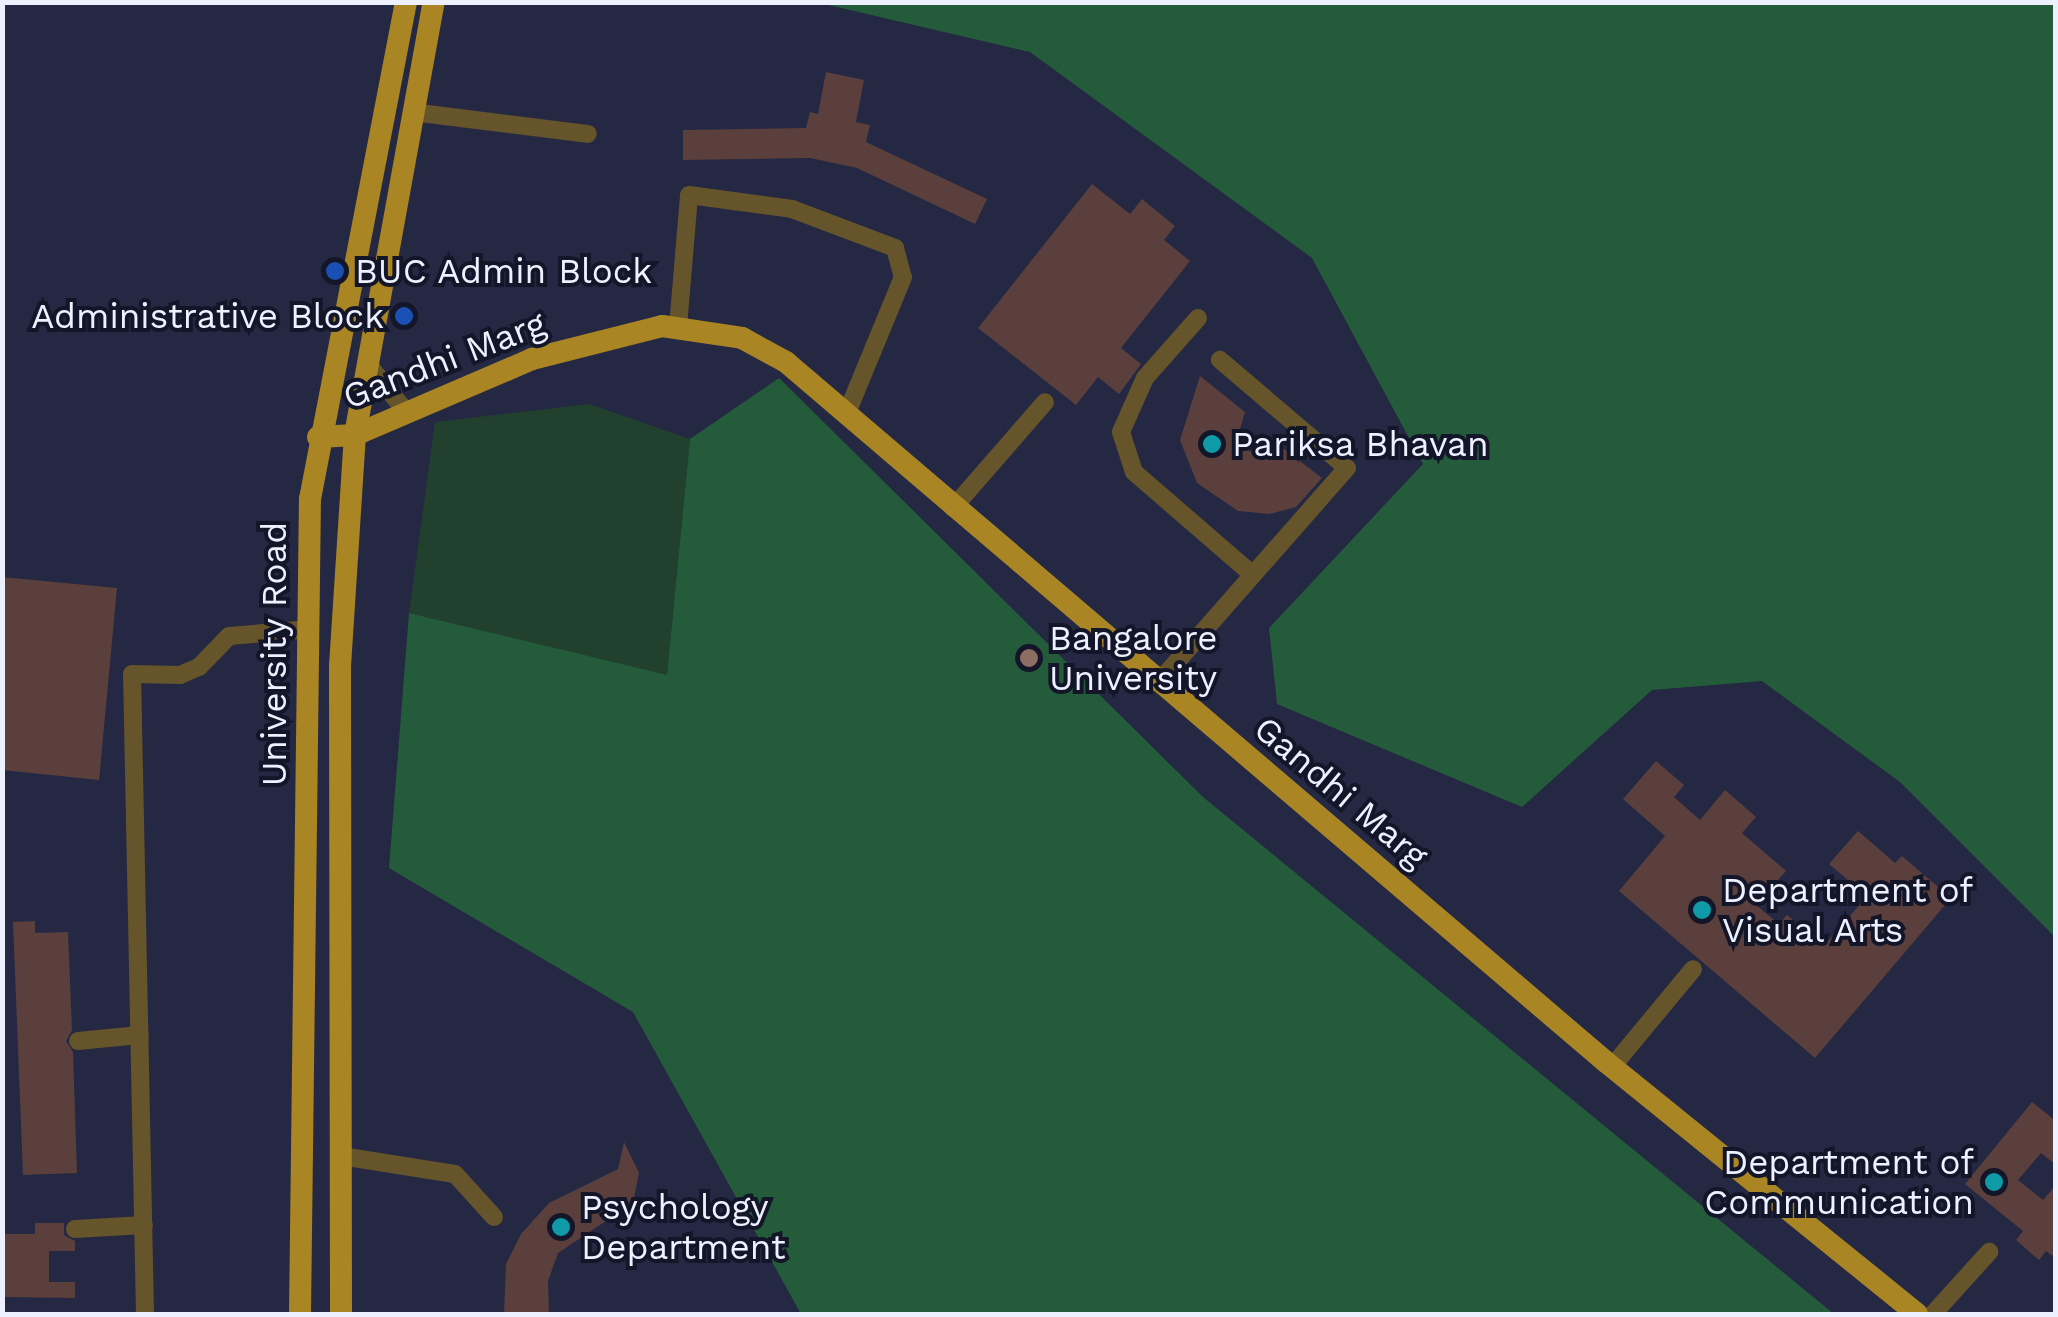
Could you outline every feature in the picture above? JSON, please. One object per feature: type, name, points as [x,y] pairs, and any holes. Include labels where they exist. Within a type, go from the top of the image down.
[{"type":"main road","name":"University Road","points":[[300,1314],[310,499],[318,437],[406,2]]},
{"type":"main road","name":"University Road","points":[[342,1314],[340,666],[355,435],[434,2]]},
{"type":"main road","name":"Gandhi Marg","points":[[318,437],[355,435],[532,359],[678,327],[742,338],[786,362],[1158,683],[1612,1066],[1916,1314]]},
{"type":"street","points":[[412,112],[588,134]]},
{"type":"street","points":[[678,327],[689,195],[792,209],[894,248],[903,277],[846,415]]},
{"type":"street","points":[[1198,318],[1145,378],[1121,432],[1134,472],[1253,575]]},
{"type":"street","points":[[1158,683],[1347,468],[1220,360]]},
{"type":"street","points":[[368,364],[407,413]]},
{"type":"street","points":[[953,508],[1045,402]]},
{"type":"street","points":[[145,1314],[132,674],[180,675],[199,667],[229,636],[310,630]]},
{"type":"street","points":[[1612,1066],[1693,969]]},
{"type":"street","points":[[78,1041],[140,1034]]},
{"type":"street","points":[[341,1156],[455,1174],[494,1217]]},
{"type":"street","points":[[75,1228],[144,1225]]},
{"type":"street","points":[[1933,1314],[1989,1252]]},
{"type":"shaded area","name":"Bangalore University","points":[[3,3],[2055,3],[2055,1314],[3,1314]]},
{"type":"green space","points":[[820,3],[2055,3],[2055,937],[1900,782],[1762,681],[1652,690],[1522,807],[1277,704],[1269,628],[1423,464],[1312,258],[1030,52]]},
{"type":"green space","points":[[779,378],[1203,797],[1834,1314],[801,1314],[633,1012],[389,868],[409,613],[667,675],[690,439]]},
{"type":"green space","points":[[589,404],[690,439],[667,676],[409,613],[435,422]]},
{"type":"building","points":[[826,72],[864,80],[856,122],[870,125],[866,142],[987,199],[975,224],[857,168],[810,158],[683,160],[683,130],[806,128],[810,112],[818,114]]},
{"type":"building","points":[[1092,184],[1130,214],[1142,199],[1175,226],[1164,240],[1190,261],[1121,348],[1141,364],[1119,394],[1098,377],[1076,405],[978,328]]},
{"type":"building","name":"Pariksa Bhavan","points":[[1200,376],[1245,412],[1240,429],[1245,448],[1260,457],[1284,449],[1322,478],[1296,507],[1270,514],[1238,511],[1197,483],[1180,440]]},
{"type":"building","points":[[2,577],[117,588],[99,780],[2,770]]},
{"type":"building","name":"Department of Visual Arts","points":[[1656,761],[1684,785],[1674,797],[1700,820],[1725,790],[1756,817],[1742,833],[1786,871],[1756,905],[1779,924],[1787,915],[1824,946],[1867,896],[1829,864],[1858,831],[1895,863],[1902,856],[1951,898],[1815,1058],[1619,891],[1665,836],[1623,799]]},
{"type":"building","points":[[35,921],[35,933],[68,932],[72,1030],[66,1041],[73,1052],[77,1173],[23,1175],[13,922]]},
{"type":"building","name":"Department of Communication","points":[[2032,1102],[2056,1121],[2056,1165],[2041,1153],[2018,1180],[2043,1200],[2056,1185],[2056,1258],[2046,1251],[2039,1260],[2016,1240],[2023,1231],[1965,1184]]},
{"type":"building","name":"Psychology Department","points":[[624,1142],[639,1173],[633,1203],[558,1253],[548,1281],[549,1314],[504,1314],[506,1264],[521,1234],[549,1203],[618,1169]]},
{"type":"building","points":[[35,1223],[64,1223],[64,1235],[75,1241],[75,1251],[49,1251],[49,1282],[75,1282],[75,1298],[2,1297],[2,1234],[35,1234]]},
{"type":"place","name":"BUC Admin Block","points":[[335,271]]},
{"type":"place","name":"Administrative Block","points":[[404,316]]},
{"type":"place","name":"Pariksa Bhavan","points":[[1212,444]]},
{"type":"place","name":"Bangalore University","points":[[1029,658]]},
{"type":"place","name":"Department of Visual Arts","points":[[1702,910]]},
{"type":"place","name":"Department of Communication","points":[[1994,1182]]},
{"type":"place","name":"Psychology Department","points":[[561,1227]]}]
